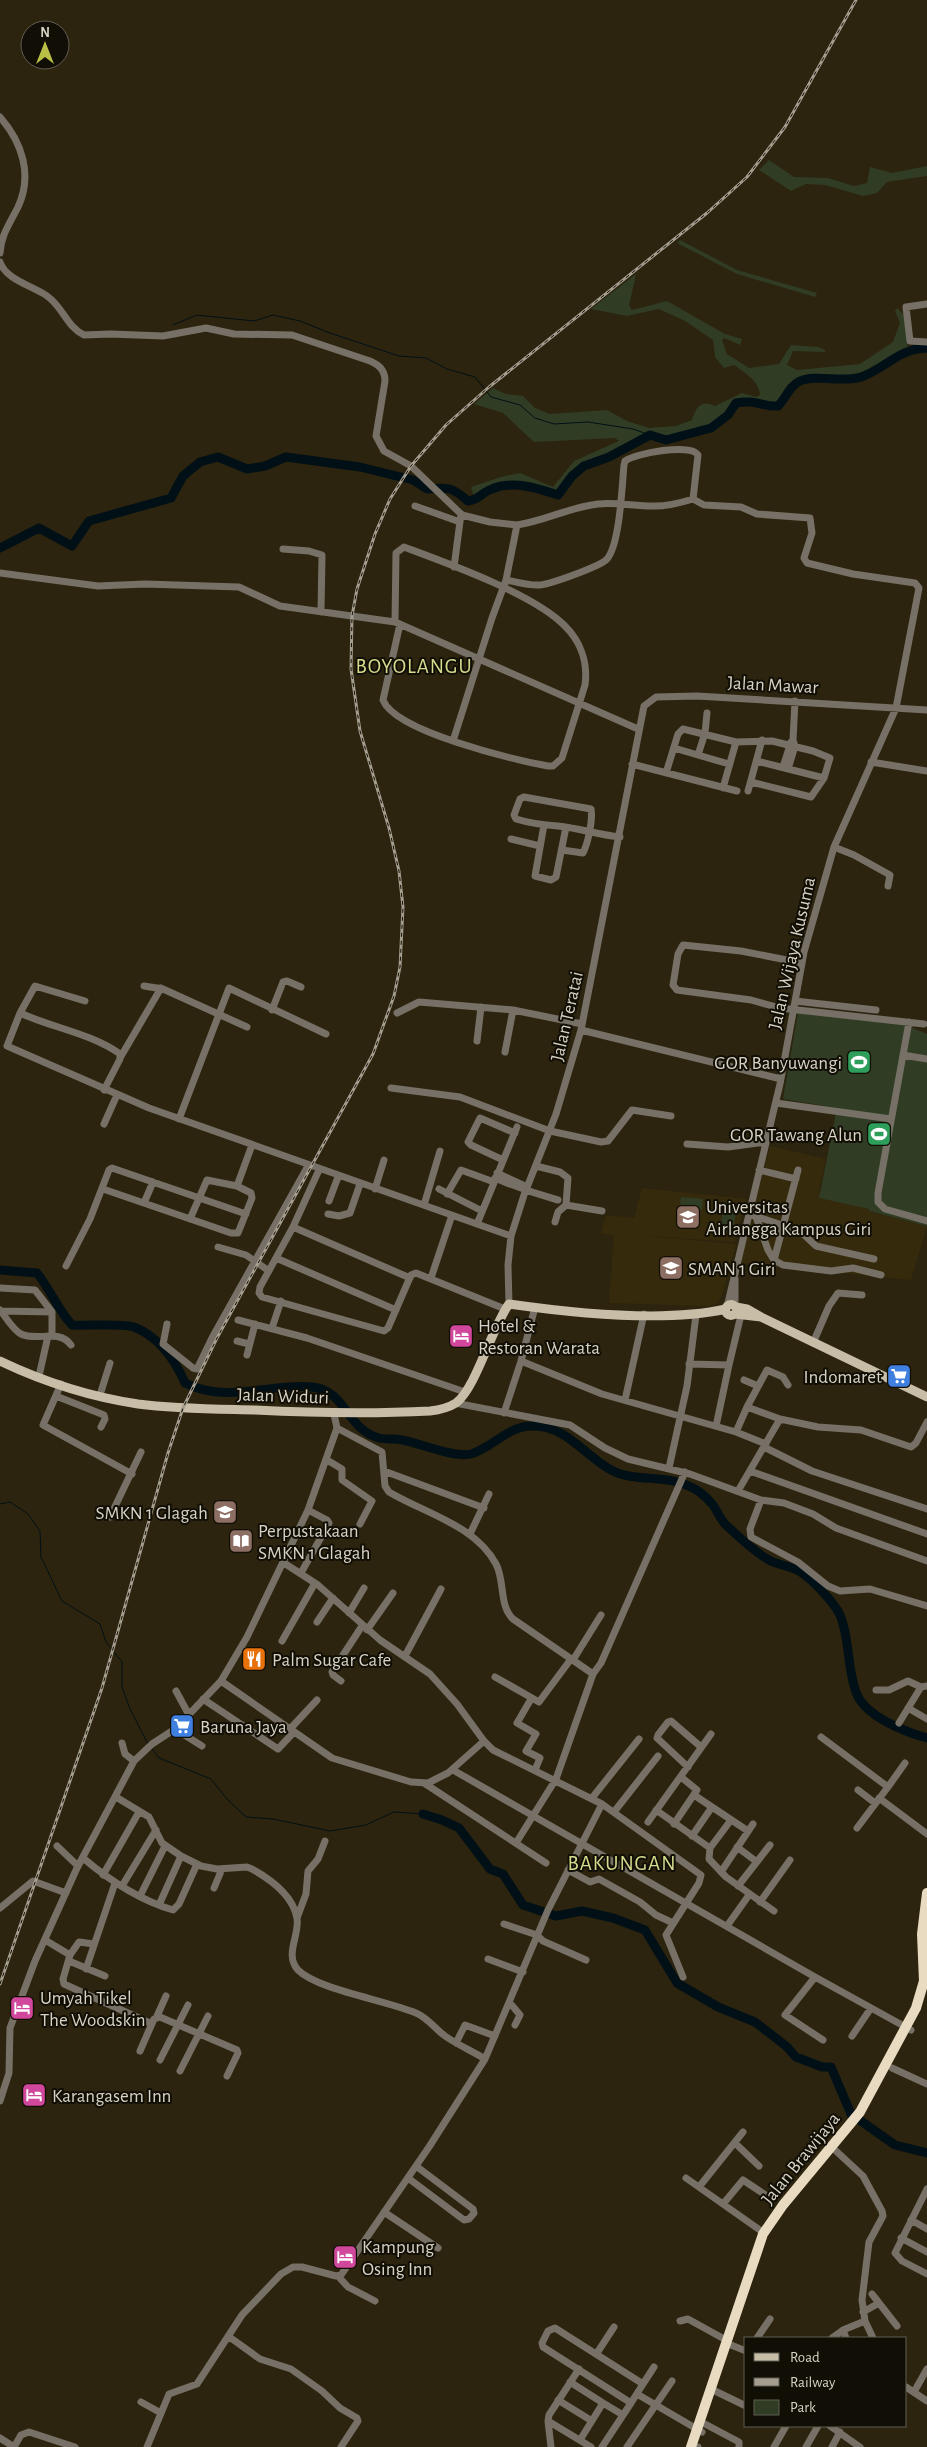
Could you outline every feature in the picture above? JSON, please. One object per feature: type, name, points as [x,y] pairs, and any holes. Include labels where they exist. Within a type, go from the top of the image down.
[{"type":"highway","name":"Jalan Brawijaya","points":[[697,2447],[702,2425],[764,2233],[783,2205],[862,2113],[892,2068],[923,1988],[925,1953],[923,1911],[927,1893]]},
{"type":"highway","name":"Jalan Brawijaya","points":[[862,2113],[927,1993]]},
{"type":"highway","name":"Jalan Brawijaya","points":[[691,2447],[715,2391],[730,2338],[773,2230],[835,2150],[851,2126]]},
{"type":"main road","points":[[455,1404],[465,1392],[507,1306],[644,1314],[699,1315],[733,1310],[761,1317],[927,1397]]},
{"type":"main road","name":"Jalan Widuri","points":[[0,1361],[39,1376],[58,1390],[100,1395],[163,1407],[335,1414],[430,1411],[455,1404]]},
{"type":"street","points":[[0,117],[15,137],[25,162],[22,196],[6,225],[0,253]]},
{"type":"street","points":[[0,263],[10,274],[48,296],[70,324],[84,335],[163,336],[206,328],[234,334],[292,335],[376,364],[383,370],[385,381],[376,424],[376,436],[379,444],[384,451],[411,466],[461,514],[477,520],[517,525],[555,516],[580,506],[621,504],[662,506],[693,499],[698,464],[696,452],[651,451],[628,459],[624,463],[621,504],[617,529],[607,560],[544,585],[506,580]]},
{"type":"street","points":[[927,304],[906,307],[910,341],[927,342]]},
{"type":"street","name":"Jalan Wijaya Kusuma","points":[[693,499],[704,505],[741,507],[757,514],[810,518],[812,533],[804,558],[807,563],[853,574],[918,585],[896,708],[834,847],[802,963],[781,1079],[759,1170],[752,1216],[734,1274],[729,1365],[716,1426]]},
{"type":"street","points":[[415,506],[460,522]]},
{"type":"street","points":[[454,567],[461,514]]},
{"type":"street","points":[[453,741],[506,580],[517,525]]},
{"type":"street","points":[[404,547],[454,567],[503,588],[552,614],[577,641],[585,661],[587,672],[585,685],[565,752],[553,766],[453,741],[405,720],[384,702],[397,623],[395,567],[398,550],[404,547]]},
{"type":"street","points":[[283,549],[309,550],[322,556],[321,612]]},
{"type":"street","points":[[0,573],[12,573],[98,586],[145,584],[239,587],[280,606],[397,623],[638,729]]},
{"type":"street","name":"Jalan Mawar","points":[[638,729],[644,706],[656,697],[696,696],[927,710]]},
{"type":"street","points":[[786,768],[792,744],[795,701]]},
{"type":"street","points":[[698,755],[705,733],[707,713]]},
{"type":"street","name":"Jalan Teratai","points":[[507,1306],[511,1236],[550,1130],[581,1027],[619,839],[638,729]]},
{"type":"street","points":[[666,773],[681,729],[747,744],[762,740],[792,744],[830,758],[830,765],[813,796],[809,797],[751,782]]},
{"type":"street","points":[[748,792],[762,740]]},
{"type":"street","points":[[722,788],[736,742]]},
{"type":"street","points":[[674,748],[729,764]]},
{"type":"street","points":[[757,760],[824,778]]},
{"type":"street","points":[[871,762],[927,772]]},
{"type":"street","points":[[632,764],[737,791]]},
{"type":"street","points":[[562,850],[583,854],[588,833],[592,809],[524,797],[520,798],[514,815],[516,819],[544,824],[566,829],[588,833],[619,839]]},
{"type":"street","points":[[544,824],[535,873],[539,878],[554,879],[566,829]]},
{"type":"street","points":[[511,839],[540,846]]},
{"type":"street","points":[[834,847],[854,855],[890,875],[888,886]]},
{"type":"street","points":[[802,963],[741,951],[683,945],[678,954],[672,982],[677,990],[757,1001],[780,1008],[924,1024]]},
{"type":"street","points":[[272,1010],[283,982],[287,981],[301,987]]},
{"type":"street","points":[[85,1002],[37,985],[33,988],[20,1014],[8,1047],[104,1090],[179,1119],[319,1170],[511,1236]]},
{"type":"street","points":[[144,986],[161,988],[247,1027]]},
{"type":"street","points":[[104,1090],[161,988]]},
{"type":"street","points":[[179,1119],[229,988],[235,989],[272,1010],[326,1034]]},
{"type":"street","points":[[795,1000],[876,1010]]},
{"type":"street","points":[[397,1013],[419,1002],[514,1010],[781,1079]]},
{"type":"street","points":[[477,1041],[481,1008]]},
{"type":"street","points":[[505,1052],[514,1010]]},
{"type":"street","points":[[20,1014],[51,1026],[68,1028],[118,1052],[120,1059]]},
{"type":"street","points":[[909,1022],[878,1193],[878,1202],[885,1209],[927,1221]]},
{"type":"street","points":[[903,1055],[927,1059]]},
{"type":"street","points":[[391,1088],[460,1097],[550,1130],[605,1142],[618,1131],[632,1110],[671,1116]]},
{"type":"street","points":[[104,1124],[117,1095]]},
{"type":"street","points":[[776,1102],[891,1119]]},
{"type":"street","points":[[477,1224],[516,1130],[481,1118],[468,1142],[503,1160]]},
{"type":"street","points":[[687,1144],[728,1147],[766,1142]]},
{"type":"street","points":[[237,1186],[252,1145]]},
{"type":"street","points":[[424,1205],[440,1152]]},
{"type":"street","points":[[375,1189],[384,1160]]},
{"type":"street","points":[[167,1324],[162,1339],[163,1344],[193,1368],[197,1369],[308,1166]]},
{"type":"street","points":[[536,1166],[560,1172],[569,1181],[566,1205],[558,1212],[555,1222]]},
{"type":"street","points":[[66,1266],[103,1189],[109,1170],[112,1168],[246,1214]]},
{"type":"street","points":[[319,1170],[293,1227],[259,1292],[262,1296],[384,1331],[388,1328],[410,1278],[416,1273],[507,1306]]},
{"type":"street","points":[[447,1194],[460,1170],[496,1178],[558,1200]]},
{"type":"street","points":[[759,1170],[796,1179]]},
{"type":"street","points":[[774,1260],[798,1170]]},
{"type":"street","points":[[329,1200],[338,1176]]},
{"type":"street","points":[[103,1189],[190,1219],[236,1234],[239,1232],[253,1196],[237,1186],[207,1180],[190,1219]]},
{"type":"street","points":[[144,1203],[153,1182]]},
{"type":"street","points":[[328,1214],[338,1216],[350,1213],[360,1184]]},
{"type":"street","points":[[439,1189],[482,1210]]},
{"type":"street","points":[[566,1205],[602,1211]]},
{"type":"street","points":[[431,1278],[452,1215]]},
{"type":"street","points":[[752,1216],[800,1232],[816,1246],[874,1259]]},
{"type":"street","points":[[752,1216],[774,1260],[782,1266],[831,1272],[852,1268],[881,1275]]},
{"type":"street","points":[[293,1227],[410,1278]]},
{"type":"street","points":[[218,1247],[236,1251],[269,1271]]},
{"type":"street","points":[[276,1258],[396,1310]]},
{"type":"street","points":[[0,1288],[34,1289],[52,1312],[50,1336],[39,1376]]},
{"type":"street","points":[[813,1343],[829,1306],[838,1293],[862,1295]]},
{"type":"street","points":[[272,1328],[281,1301]]},
{"type":"street","points":[[504,1413],[521,1361],[535,1307]]},
{"type":"street","points":[[1,1310],[52,1312]]},
{"type":"street","points":[[1,1310],[20,1333],[64,1338],[71,1345]]},
{"type":"street","points":[[625,1400],[644,1314]]},
{"type":"street","points":[[669,1468],[681,1415],[699,1315]]},
{"type":"street","points":[[238,1320],[307,1338],[465,1392]]},
{"type":"street","points":[[247,1355],[256,1324]]},
{"type":"street","points":[[237,1341],[250,1344]]},
{"type":"street","points":[[521,1361],[578,1385],[736,1432],[812,1471],[927,1509]]},
{"type":"street","points":[[100,1395],[110,1363]]},
{"type":"street","points":[[689,1364],[729,1365]]},
{"type":"street","points":[[736,1432],[767,1370],[783,1377],[788,1385]]},
{"type":"street","points":[[744,1380],[758,1386]]},
{"type":"street","points":[[101,1428],[105,1419],[104,1415],[58,1390],[42,1425],[132,1474]]},
{"type":"street","points":[[455,1404],[570,1425],[622,1456],[669,1468],[684,1475],[761,1500],[784,1503],[812,1514],[836,1528],[927,1561]]},
{"type":"street","points":[[748,1407],[780,1420],[818,1427],[861,1430],[911,1447],[916,1443],[927,1422]]},
{"type":"street","points":[[0,2101],[9,2073],[10,2028],[45,1940],[78,1866],[134,1761],[152,1744],[175,1729],[221,1681],[247,1637],[308,1510],[337,1428],[335,1414]]},
{"type":"street","points":[[738,1491],[780,1420]]},
{"type":"street","points":[[337,1428],[382,1452],[385,1486],[388,1492],[470,1534],[495,1562],[509,1615],[593,1674]]},
{"type":"street","points":[[110,1517],[141,1452]]},
{"type":"street","points":[[327,1460],[342,1469],[342,1480],[372,1501],[360,1524]]},
{"type":"street","points":[[384,1471],[484,1508]]},
{"type":"street","points":[[750,1471],[927,1534]]},
{"type":"street","points":[[516,1842],[556,1779],[593,1674],[601,1663],[628,1598],[684,1475]]},
{"type":"street","points":[[470,1534],[489,1494]]},
{"type":"street","points":[[761,1500],[750,1529],[752,1537],[798,1562],[828,1586],[840,1591],[870,1590],[927,1606]]},
{"type":"street","points":[[301,1573],[329,1523],[308,1510]]},
{"type":"street","points":[[284,1563],[315,1583],[365,1628],[423,1668],[441,1686],[493,1750],[592,1798],[701,1874],[701,1880],[672,1923],[666,1937],[683,1976]]},
{"type":"street","points":[[282,1641],[315,1583]]},
{"type":"street","points":[[349,1613],[364,1588]]},
{"type":"street","points":[[404,1656],[441,1589]]},
{"type":"street","points":[[341,1681],[332,1675],[332,1672],[393,1593]]},
{"type":"street","points":[[317,1622],[333,1598]]},
{"type":"street","points":[[495,1677],[531,1699],[540,1702],[572,1660],[601,1615]]},
{"type":"street","points":[[221,1681],[332,1758],[405,1780],[424,1783],[546,1863]]},
{"type":"street","points":[[876,1690],[889,1690],[910,1681],[924,1686],[899,1722]]},
{"type":"street","points":[[176,1691],[189,1715]]},
{"type":"street","points":[[203,1699],[278,1749],[317,1700]]},
{"type":"street","points":[[531,1699],[517,1723],[536,1734],[526,1751],[540,1759],[535,1770]]},
{"type":"street","points":[[908,1708],[927,1719]]},
{"type":"street","points":[[688,1767],[658,1736],[668,1722],[671,1721],[701,1747]]},
{"type":"street","points":[[175,1729],[202,1746]]},
{"type":"street","points":[[648,1822],[711,1734]]},
{"type":"street","points":[[821,1737],[888,1787]]},
{"type":"street","points":[[592,1798],[639,1739]]},
{"type":"street","points":[[424,1783],[453,1770],[484,1741]]},
{"type":"street","points":[[122,1743],[125,1754],[134,1761]]},
{"type":"street","points":[[614,1812],[658,1756]]},
{"type":"street","points":[[856,1828],[905,1763]]},
{"type":"street","points":[[453,1770],[815,1978],[908,2029]]},
{"type":"street","points":[[674,1824],[697,1790],[696,1787],[680,1778]]},
{"type":"street","points":[[858,1790],[927,1834]]},
{"type":"street","points":[[694,1795],[748,1831]]},
{"type":"street","points":[[116,1797],[151,1819],[165,1846],[181,1856],[197,1864],[222,1869],[246,1867],[254,1870],[288,1898],[297,1918]]},
{"type":"street","points":[[338,2276],[341,2275],[408,2178],[485,2059],[548,1910],[602,1804]]},
{"type":"street","points":[[692,1836],[712,1807]]},
{"type":"street","points":[[656,1810],[710,1848]]},
{"type":"street","points":[[103,1875],[139,1812]]},
{"type":"street","points":[[731,1820],[710,1848],[709,1859],[721,1872],[749,1895],[774,1911]]},
{"type":"street","points":[[721,1872],[753,1824]]},
{"type":"street","points":[[86,1969],[118,1884],[156,1830]]},
{"type":"street","points":[[324,1841],[318,1859],[308,1872],[306,1894],[297,1918],[292,1957],[295,1966],[301,1973],[324,1984],[395,2004],[418,2014],[443,2035],[485,2059]]},
{"type":"street","points":[[738,1886],[770,1845]]},
{"type":"street","points":[[57,1846],[78,1866]]},
{"type":"street","points":[[140,1896],[165,1846]]},
{"type":"street","points":[[737,1848],[757,1862]]},
{"type":"street","points":[[159,1905],[181,1856]]},
{"type":"street","points":[[83,1858],[103,1875],[118,1884],[159,1905],[176,1909],[197,1864]]},
{"type":"street","points":[[760,1902],[790,1860]]},
{"type":"street","points":[[214,1888],[222,1869]]},
{"type":"street","points":[[568,1870],[590,1882],[599,1879],[672,1923]]},
{"type":"street","points":[[0,1908],[33,1881],[66,1893]]},
{"type":"street","points":[[726,1926],[749,1895]]},
{"type":"street","points":[[504,1924],[537,1935],[547,1943],[586,1960]]},
{"type":"street","points":[[45,1940],[86,1969],[105,1976]]},
{"type":"street","points":[[94,1944],[79,1942],[69,1958],[62,1979],[64,1984],[152,2024]]},
{"type":"street","points":[[488,1959],[523,1972]]},
{"type":"street","points":[[815,1978],[785,2016],[822,2040]]},
{"type":"street","points":[[140,2051],[166,1996]]},
{"type":"street","points":[[510,2003],[520,2015],[515,2025]]},
{"type":"street","points":[[160,2060],[188,2005]]},
{"type":"street","points":[[852,2036],[871,2008]]},
{"type":"street","points":[[157,2016],[238,2052],[227,2076]]},
{"type":"street","points":[[180,2071],[208,2016]]},
{"type":"street","points":[[456,2042],[465,2024],[495,2036]]},
{"type":"street","points":[[892,2068],[927,2084]]},
{"type":"street","points":[[699,2187],[743,2132]]},
{"type":"street","points":[[735,2143],[759,2166]]},
{"type":"street","points":[[835,2150],[863,2176],[882,2211],[883,2216],[868,2250],[862,2300],[864,2321],[872,2337]]},
{"type":"street","points":[[408,2178],[464,2220],[469,2219],[474,2213],[473,2209],[416,2166]]},
{"type":"street","points":[[686,2178],[764,2233]]},
{"type":"street","points":[[723,2204],[742,2180],[767,2196]]},
{"type":"street","points":[[927,2190],[924,2204],[911,2220],[895,2250],[896,2256],[927,2274]]},
{"type":"street","points":[[384,2212],[438,2248]]},
{"type":"street","points":[[911,2220],[927,2229]]},
{"type":"street","points":[[901,2238],[927,2252]]},
{"type":"street","points":[[147,2447],[169,2394],[196,2384],[253,2302],[276,2277],[287,2270],[308,2267],[338,2276],[348,2287],[375,2301]]},
{"type":"street","points":[[872,2294],[897,2326]]},
{"type":"street","points":[[862,2312],[878,2303]]},
{"type":"street","points":[[680,2321],[688,2319],[730,2338],[744,2349]]},
{"type":"street","points":[[758,2337],[770,2319]]},
{"type":"street","points":[[833,2337],[843,2330],[864,2321]]},
{"type":"street","points":[[631,2403],[542,2345],[550,2328],[554,2328],[597,2353],[643,2384]]},
{"type":"street","points":[[597,2353],[614,2328]]},
{"type":"street","points":[[843,2330],[846,2337]]},
{"type":"street","points":[[228,2336],[255,2357],[291,2368],[322,2390],[340,2408],[357,2418],[358,2421],[341,2447]]},
{"type":"street","points":[[602,2447],[654,2368]]},
{"type":"street","points":[[551,2447],[548,2420],[558,2400],[579,2369]]},
{"type":"street","points":[[914,2392],[927,2369]]},
{"type":"street","points":[[627,2447],[672,2381]]},
{"type":"street","points":[[570,2382],[623,2415]]},
{"type":"street","points":[[907,2388],[927,2401]]},
{"type":"street","points":[[715,2391],[744,2405]]},
{"type":"street","points":[[637,2394],[656,2405],[738,2442],[739,2447]]},
{"type":"street","points":[[558,2400],[592,2421]]},
{"type":"street","points":[[141,2402],[160,2413]]},
{"type":"street","points":[[580,2440],[603,2403]]},
{"type":"street","points":[[548,2420],[591,2447]]},
{"type":"street","points":[[774,2447],[782,2427]]},
{"type":"street","points":[[806,2447],[817,2427]]},
{"type":"street","points":[[832,2427],[859,2447]]},
{"type":"street","points":[[0,2438],[14,2447],[22,2435],[28,2432],[75,2447]]},
{"type":"street","points":[[832,2447],[840,2432]]},
{"type":"shaded area","points":[[770,1146],[826,1159],[819,1192],[870,1210],[870,1212],[927,1226],[911,1280],[740,1263]]},
{"type":"shaded area","points":[[642,1188],[747,1199],[734,1242],[637,1235],[736,1244],[723,1292],[718,1303],[710,1306],[609,1303],[614,1235],[601,1234],[606,1215],[634,1218]]},
{"type":"green space","points":[[769,160],[794,177],[828,178],[854,186],[867,183],[870,167],[892,173],[927,166],[927,176],[887,182],[877,193],[863,196],[825,185],[806,184],[791,191],[759,170]]},
{"type":"green space","points":[[680,240],[737,270],[817,293],[815,297],[737,274],[677,243]]},
{"type":"green space","points":[[636,274],[629,306],[632,310],[667,301],[725,334],[742,339],[740,345],[724,338],[722,340],[727,354],[749,368],[779,364],[791,345],[818,347],[825,350],[825,352],[793,351],[787,365],[797,370],[860,364],[893,342],[900,323],[895,311],[897,308],[904,315],[908,350],[862,376],[846,379],[803,380],[791,387],[778,406],[748,402],[736,403],[728,415],[711,428],[666,440],[650,435],[609,457],[584,467],[572,476],[558,495],[535,488],[515,485],[496,488],[475,500],[471,487],[520,473],[553,487],[574,461],[619,441],[615,438],[534,442],[503,413],[474,404],[493,388],[506,394],[523,396],[535,408],[550,414],[607,410],[627,421],[649,428],[676,426],[692,420],[697,408],[706,403],[715,406],[742,393],[756,397],[760,395],[754,381],[743,371],[734,365],[724,368],[715,357],[713,340],[685,321],[659,309],[627,316],[591,309]]},
{"type":"green space","name":"GOR Tawang Alun","points":[[798,1012],[906,1025],[927,1034],[927,1226],[869,1211],[869,1209],[819,1198],[837,1108],[783,1099]]},
{"type":"green space","points":[[681,1197],[703,1199],[702,1210],[680,1208]]},
{"type":"green space","points":[[724,1202],[737,1204],[733,1233],[720,1231]]},
{"type":"waterway","points":[[173,325],[197,315],[254,321],[273,315],[300,321],[399,356],[426,358],[447,369],[475,377],[491,397],[520,405],[535,418],[554,424],[588,422],[633,429],[650,435]]},
{"type":"waterway","points":[[0,548],[39,528],[72,546],[89,521],[171,498],[183,476],[200,462],[218,457],[247,469],[265,466],[286,457],[360,467],[413,480],[427,489],[449,489],[468,501],[489,490],[508,485],[533,488],[558,495],[572,476],[584,466],[609,457],[650,435],[666,440],[711,428],[728,415],[736,403],[754,402],[778,406],[790,389],[800,381],[814,378],[854,379],[870,373],[900,355],[917,349],[927,348]]},
{"type":"waterway","points":[[0,1270],[37,1273],[62,1313],[72,1325],[123,1325],[143,1331],[165,1350],[185,1383],[201,1389],[216,1392],[232,1392],[312,1387],[332,1395],[368,1434],[385,1439],[399,1439],[449,1453],[467,1455],[482,1450],[516,1429],[532,1426],[544,1427],[555,1430],[565,1436],[602,1464],[620,1474],[675,1481],[692,1488],[707,1498],[724,1523],[763,1557],[799,1571],[822,1591],[840,1615],[853,1683],[860,1701],[876,1716],[886,1722],[927,1738]]},
{"type":"waterway","points":[[0,1504],[10,1502],[28,1514],[40,1531],[41,1557],[62,1601],[100,1624],[106,1642],[122,1662],[122,1687],[130,1709],[148,1744]]},
{"type":"waterway","points":[[152,1749],[159,1758],[211,1779],[227,1799],[246,1817],[273,1819],[330,1831],[366,1825],[394,1812],[423,1814]]},
{"type":"waterway","points":[[423,1814],[459,1828],[490,1869],[503,1874],[523,1905],[556,1916],[582,1911],[613,1918],[645,1930],[677,1983],[718,2007],[755,2022],[786,2046],[796,2057],[822,2067],[831,2067],[851,2114],[895,2145],[927,2153]]},
{"type":"railway","points":[[0,1984],[102,1688],[168,1453],[183,1408],[217,1338],[373,1054],[394,996],[400,967],[403,907],[399,871],[389,828],[360,731],[351,669],[352,616],[357,589],[375,534],[390,499],[411,466],[446,425],[489,387],[707,213],[747,177],[785,127],[856,0]]},
{"type":"place","name":"GOR Banyuwangi","points":[[859,1062]]},
{"type":"place","name":"GOR Tawang Alun","points":[[879,1134]]},
{"type":"place","name":"Universitas Airlangga Kampus Giri","points":[[688,1217]]},
{"type":"place","name":"SMAN 1 Giri","points":[[671,1268]]},
{"type":"place","name":"Hotel & Restoran Warata","points":[[461,1336]]},
{"type":"place","name":"Indomaret","points":[[899,1376]]},
{"type":"place","name":"SMKN 1 Glagah","points":[[225,1512]]},
{"type":"place","name":"Perpustakaan SMKN 1 Glagah","points":[[241,1541]]},
{"type":"place","name":"Palm Sugar Cafe","points":[[254,1659]]},
{"type":"place","name":"Baruna Jaya","points":[[182,1726]]},
{"type":"place","name":"Umyah Tikel The Woodskin","points":[[22,2008]]},
{"type":"place","name":"Karangasem Inn","points":[[34,2095]]},
{"type":"place","name":"Kampung Osing Inn","points":[[345,2257]]},
{"type":"district","name":"BOYOLANGU","points":[[414,666]]},
{"type":"district","name":"BAKUNGAN","points":[[622,1863]]}]
